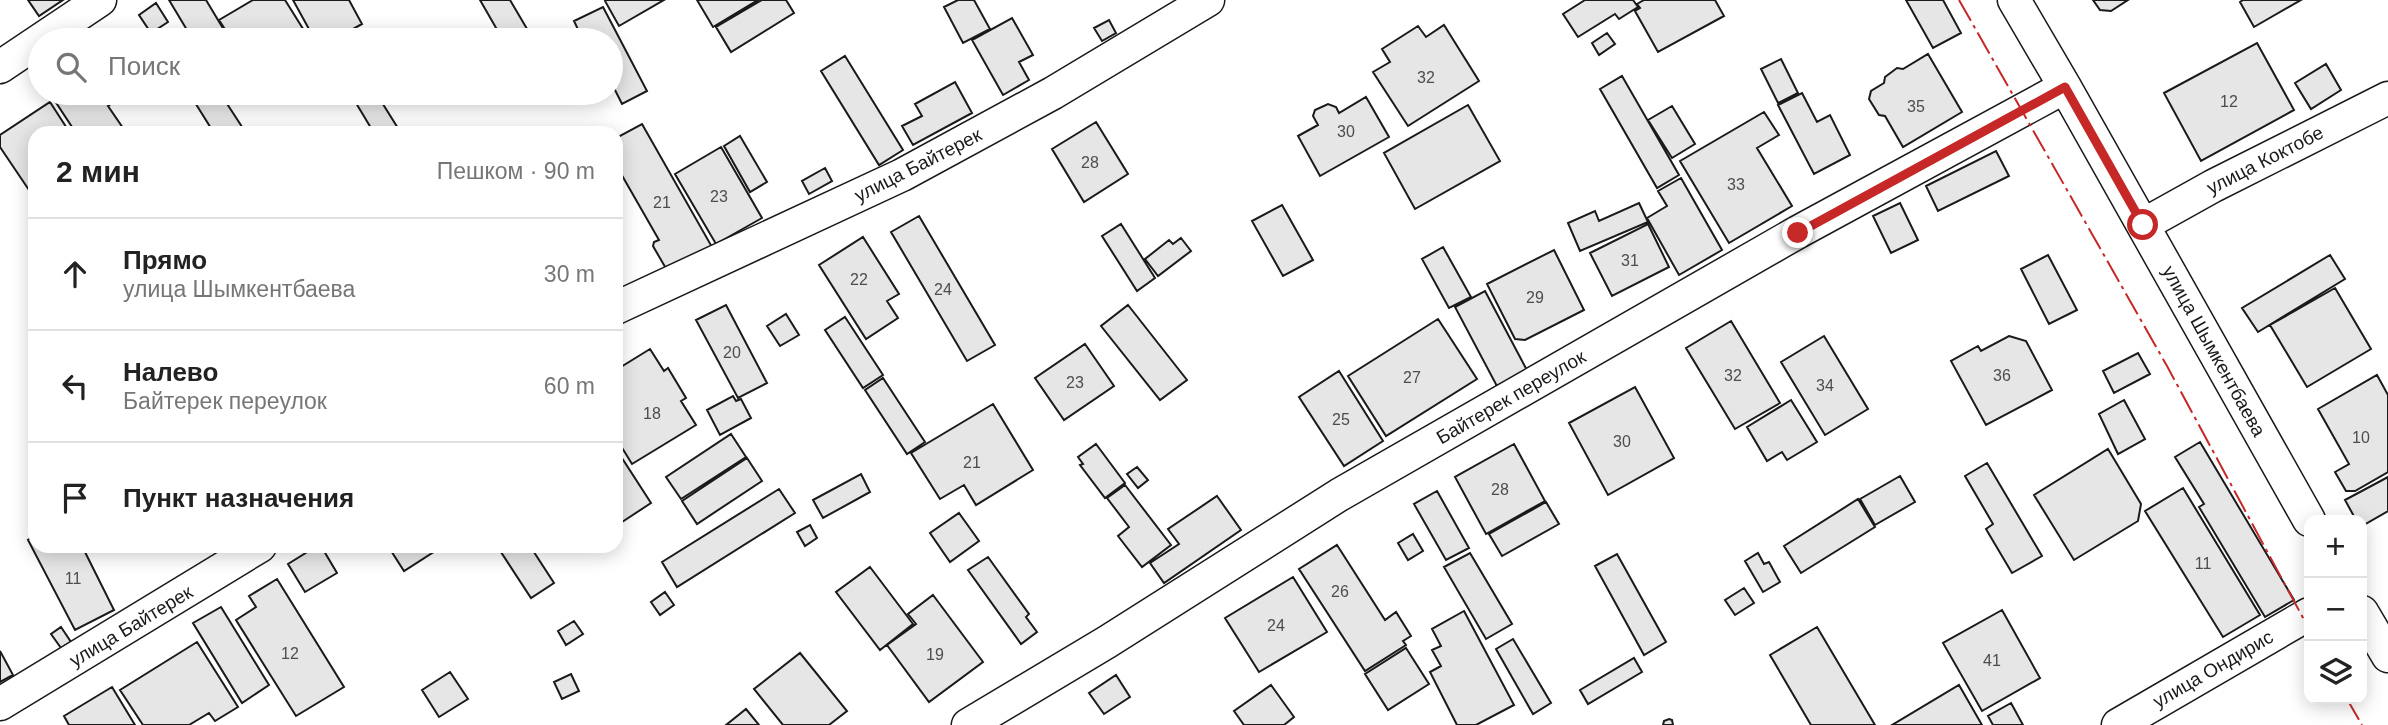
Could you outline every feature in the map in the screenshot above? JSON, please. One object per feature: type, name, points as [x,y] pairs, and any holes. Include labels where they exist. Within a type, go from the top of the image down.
[{"type":"street","points":[[58,28],[100,0]]},
{"type":"street","name":"улица Байтерек","points":[[623,305],[902,175],[1053,93],[1208,0]]},
{"type":"street","name":"улица Шымкентбаева","points":[[2014,0],[2306,515]]},
{"type":"street","points":[[0,67],[28,48]]},
{"type":"street","name":"Байтерек переулок","points":[[968,725],[1107,642],[1339,495],[1798,233],[2065,87]]},
{"type":"street","name":"улица Коктобе","points":[[2143,225],[2213,186],[2388,98]]},
{"type":"street","name":"улица Байтерек","points":[[0,704],[248,553]]},
{"type":"street","name":"улица Ондирис","points":[[2118,725],[2304,617]]},
{"type":"street","points":[[2367,620],[2388,656]]},
{"type":"building","points":[[28,0],[63,0],[39,16]]},
{"type":"building","points":[[169,0],[206,0],[223,28],[186,28]]},
{"type":"building","points":[[253,0],[285,0],[302,28],[224,28],[219,20]]},
{"type":"building","points":[[293,0],[349,0],[362,24],[355,28],[308,28]]},
{"type":"building","points":[[480,0],[510,0],[527,28],[496,28]]},
{"type":"building","points":[[664,0],[619,26],[605,1]]},
{"type":"building","points":[[697,0],[758,0],[713,27]]},
{"type":"building","points":[[762,0],[786,0],[794,13],[731,52],[716,27]]},
{"type":"building","points":[[958,0],[974,0],[990,29],[963,43],[944,7]]},
{"type":"building","points":[[1585,0],[1633,0],[1638,7],[1619,19],[1615,14],[1578,37],[1563,14]]},
{"type":"building","points":[[1644,0],[1715,0],[1724,16],[1658,52],[1635,11],[1640,8],[1637,4]]},
{"type":"building","points":[[1906,0],[1943,0],[1961,33],[1933,48]]},
{"type":"building","points":[[2093,0],[2128,0],[2111,11],[2100,10]]},
{"type":"building","points":[[2301,0],[2254,27],[2240,2]]},
{"type":"building","points":[[156,3],[168,22],[159,28],[148,28],[139,15]]},
{"type":"building","points":[[603,7],[614,28],[577,28],[574,21]]},
{"type":"building","points":[[1012,18],[1033,55],[1019,62],[1029,80],[1003,95],[972,40]]},
{"type":"building","points":[[1109,20],[1116,33],[1102,41],[1094,28]]},
{"type":"building","points":[[1444,25],[1479,81],[1408,126],[1373,72],[1390,62],[1382,49],[1418,26],[1426,37]]},
{"type":"building","points":[[1607,33],[1615,44],[1599,55],[1592,43]]},
{"type":"building","points":[[2257,43],[2294,110],[2201,161],[2164,93]]},
{"type":"building","points":[[623,45],[647,91],[623,103]]},
{"type":"building","points":[[1928,54],[1962,112],[1903,147],[1885,116],[1879,115],[1869,99],[1871,91],[1884,83],[1885,77],[1897,68],[1903,69]]},
{"type":"building","points":[[845,56],[903,150],[879,165],[821,71]]},
{"type":"building","points":[[1781,59],[1798,93],[1778,103],[1761,69]]},
{"type":"building","points":[[2326,64],[2341,90],[2311,109],[2295,83]]},
{"type":"building","points":[[1622,76],[1679,175],[1657,188],[1600,89]]},
{"type":"building","points":[[955,82],[972,113],[913,145],[902,126],[922,116],[915,104]]},
{"type":"building","points":[[1802,93],[1817,122],[1830,115],[1850,155],[1814,174],[1778,105]]},
{"type":"building","points":[[1366,97],[1389,137],[1320,176],[1298,136],[1318,125],[1313,116],[1315,110],[1328,104],[1336,107],[1339,113]]},
{"type":"building","points":[[45,105],[52,105],[65,126],[28,126],[28,189],[0,147],[0,135]]},
{"type":"building","points":[[58,105],[109,105],[122,126],[71,126]]},
{"type":"building","points":[[196,105],[228,105],[241,126],[210,126]]},
{"type":"building","points":[[357,105],[384,105],[397,126],[370,126]]},
{"type":"building","points":[[1468,105],[1500,161],[1415,209],[1384,153]]},
{"type":"building","points":[[1672,106],[1695,144],[1672,158],[1648,120]]},
{"type":"building","points":[[1764,112],[1779,135],[1757,148],[1792,206],[1729,243],[1680,161]]},
{"type":"building","points":[[1096,122],[1128,174],[1084,202],[1052,149]]},
{"type":"building","points":[[642,124],[712,247],[668,272],[653,246],[654,242],[659,240],[623,177],[623,134]]},
{"type":"building","points":[[740,136],[767,182],[750,192],[724,146]]},
{"type":"building","points":[[721,147],[762,218],[716,244],[675,174]]},
{"type":"building","points":[[1996,151],[2009,176],[1938,211],[1926,186]]},
{"type":"building","points":[[825,168],[832,181],[809,194],[802,181]]},
{"type":"building","points":[[1681,178],[1722,250],[1679,275],[1647,218],[1667,206],[1658,191]]},
{"type":"building","points":[[1639,203],[1648,222],[1580,251],[1568,223],[1595,211],[1599,221]]},
{"type":"building","points":[[1900,203],[1918,240],[1891,253],[1873,216]]},
{"type":"building","points":[[1282,205],[1313,260],[1283,276],[1252,221]]},
{"type":"building","points":[[919,216],[995,345],[967,361],[891,232]]},
{"type":"building","points":[[1121,224],[1155,278],[1137,291],[1102,236]]},
{"type":"building","points":[[1648,224],[1669,267],[1612,296],[1590,253]]},
{"type":"building","points":[[863,237],[899,294],[887,301],[898,318],[866,339],[819,265]]},
{"type":"building","points":[[1181,238],[1191,251],[1158,276],[1145,259],[1169,240],[1173,244]]},
{"type":"building","points":[[1443,247],[1471,297],[1449,308],[1422,259]]},
{"type":"building","points":[[1554,250],[1584,310],[1525,340],[1515,339],[1487,284]]},
{"type":"building","points":[[2048,255],[2077,310],[2049,324],[2021,269]]},
{"type":"building","points":[[2330,255],[2345,279],[2258,332],[2242,308]]},
{"type":"building","points":[[2335,288],[2371,349],[2307,387],[2270,325]]},
{"type":"building","points":[[1485,291],[1529,374],[1499,390],[1455,307]]},
{"type":"building","points":[[726,305],[767,383],[738,398],[696,320]]},
{"type":"building","points":[[1128,305],[1187,380],[1160,400],[1101,326]]},
{"type":"building","points":[[786,314],[799,335],[780,346],[767,326]]},
{"type":"building","points":[[845,317],[883,375],[863,388],[825,330]]},
{"type":"building","points":[[1438,319],[1477,379],[1386,436],[1348,376]]},
{"type":"building","points":[[1731,321],[1780,403],[1735,429],[1686,348]]},
{"type":"building","points":[[1824,336],[1868,409],[1825,435],[1781,362]]},
{"type":"building","points":[[2009,336],[2026,341],[2052,390],[1986,425],[1951,361],[1978,346],[1981,351]]},
{"type":"building","points":[[1085,344],[1114,386],[1064,420],[1035,378]]},
{"type":"building","points":[[650,349],[664,371],[668,368],[686,398],[681,401],[696,425],[632,464],[623,449],[623,366]]},
{"type":"building","points":[[2138,353],[2150,374],[2114,393],[2103,371]]},
{"type":"building","points":[[1339,371],[1383,441],[1344,466],[1299,397]]},
{"type":"building","points":[[2377,375],[2388,395],[2388,472],[2355,491],[2346,491],[2335,472],[2349,464],[2318,409]]},
{"type":"building","points":[[883,378],[925,442],[907,454],[865,390]]},
{"type":"building","points":[[1635,387],[1674,458],[1608,495],[1569,423]]},
{"type":"building","points":[[733,396],[736,401],[741,399],[751,418],[720,435],[707,410]]},
{"type":"building","points":[[1791,400],[1817,442],[1787,460],[1782,452],[1767,461],[1747,427]]},
{"type":"building","points":[[2124,400],[2145,439],[2118,454],[2099,414]]},
{"type":"building","points":[[993,404],[1033,470],[976,505],[964,485],[940,499],[911,453]]},
{"type":"building","points":[[731,434],[746,457],[681,499],[666,477]]},
{"type":"building","points":[[2200,442],[2294,600],[2265,617],[2199,507],[2204,504],[2175,457]]},
{"type":"building","points":[[1096,444],[1125,483],[1105,498],[1080,465],[1083,464],[1078,457]]},
{"type":"building","points":[[1514,444],[1545,501],[1486,534],[1455,477]]},
{"type":"building","points":[[2108,449],[2141,504],[2138,521],[2074,560],[2034,495]]},
{"type":"building","points":[[747,458],[762,481],[697,524],[682,501]]},
{"type":"building","points":[[623,460],[651,503],[623,521]]},
{"type":"building","points":[[1987,463],[2042,556],[2012,573],[1986,529],[1993,524],[1965,476]]},
{"type":"building","points":[[1137,467],[1148,480],[1138,488],[1127,474]]},
{"type":"building","points":[[861,474],[870,492],[823,518],[813,500]]},
{"type":"building","points":[[1900,476],[1915,502],[1875,525],[1860,499]]},
{"type":"building","points":[[2388,477],[2388,511],[2367,523],[2367,515],[2353,515],[2345,500]]},
{"type":"building","points":[[1125,485],[1171,545],[1142,567],[1118,536],[1129,527],[1107,498]]},
{"type":"building","points":[[2183,488],[2260,615],[2223,637],[2145,511]]},
{"type":"building","points":[[779,489],[795,513],[677,587],[662,562]]},
{"type":"building","points":[[1437,491],[1469,548],[1446,560],[1414,504]]},
{"type":"building","points":[[1217,496],[1241,530],[1164,583],[1150,563],[1179,544],[1168,529]]},
{"type":"building","points":[[1858,499],[1875,527],[1801,573],[1784,546]]},
{"type":"building","points":[[1546,502],[1559,524],[1502,556],[1489,534]]},
{"type":"building","points":[[959,513],[979,541],[950,562],[930,533]]},
{"type":"building","points":[[810,525],[817,538],[805,546],[797,532]]},
{"type":"building","points":[[1413,534],[1423,551],[1408,560],[1398,543]]},
{"type":"building","points":[[1337,545],[1385,620],[1396,612],[1411,636],[1403,641],[1406,645],[1365,671],[1299,569]]},
{"type":"building","points":[[35,553],[86,553],[114,610],[75,630]]},
{"type":"building","points":[[306,553],[325,553],[337,573],[305,592],[288,564]]},
{"type":"building","points":[[392,553],[432,553],[404,571]]},
{"type":"building","points":[[502,553],[535,553],[554,583],[531,598]]},
{"type":"building","points":[[1470,553],[1512,624],[1486,639],[1444,567]]},
{"type":"building","points":[[1758,553],[1764,564],[1769,562],[1780,582],[1763,592],[1745,561]]},
{"type":"building","points":[[1617,554],[1666,642],[1644,655],[1595,566]]},
{"type":"building","points":[[988,557],[1029,614],[1026,617],[1037,632],[1021,644],[968,570]]},
{"type":"building","points":[[870,567],[913,624],[880,650],[836,592]]},
{"type":"building","points":[[1293,577],[1327,632],[1259,672],[1225,618]]},
{"type":"building","points":[[277,579],[344,687],[296,716],[236,620],[256,607],[249,596]]},
{"type":"building","points":[[1744,588],[1754,603],[1735,615],[1725,600]]},
{"type":"building","points":[[665,592],[674,605],[660,615],[651,602]]},
{"type":"building","points":[[933,595],[983,662],[929,702],[887,645],[916,624],[908,614]]},
{"type":"building","points":[[221,607],[269,685],[242,703],[193,623]]},
{"type":"building","points":[[2002,610],[2040,678],[1982,711],[1943,643]]},
{"type":"building","points":[[1464,611],[1514,705],[1476,725],[1457,725],[1430,672],[1441,666],[1432,650],[1441,646],[1432,629]]},
{"type":"building","points":[[574,621],[583,634],[566,645],[558,631]]},
{"type":"building","points":[[61,627],[71,642],[61,648],[51,634]]},
{"type":"building","points":[[1817,627],[1875,725],[1811,725],[1770,655]]},
{"type":"building","points":[[1513,639],[1551,703],[1533,714],[1496,649]]},
{"type":"building","points":[[197,642],[238,707],[215,721],[209,713],[189,725],[143,725],[120,690]]},
{"type":"building","points":[[1406,648],[1429,684],[1388,710],[1365,674]]},
{"type":"building","points":[[0,651],[13,675],[0,682]]},
{"type":"building","points":[[800,653],[847,711],[829,725],[783,725],[754,689]]},
{"type":"building","points":[[1634,658],[1642,672],[1588,704],[1580,690]]},
{"type":"building","points":[[450,672],[468,699],[439,717],[422,690]]},
{"type":"building","points":[[571,674],[579,691],[562,699],[554,682]]},
{"type":"building","points":[[1116,675],[1130,697],[1104,714],[1089,693]]},
{"type":"building","points":[[1271,685],[1294,717],[1284,725],[1244,725],[1234,711]]},
{"type":"building","points":[[1959,685],[1982,725],[1892,725]]},
{"type":"building","points":[[112,687],[135,725],[69,725],[64,716]]},
{"type":"building","points":[[2011,703],[2023,725],[1993,725],[1988,716]]},
{"type":"building","points":[[746,709],[759,725],[726,725]]},
{"type":"building","points":[[1669,719],[1673,725],[1663,725],[1664,721]]},
{"type":"power","points":[[1959,0],[2167,366],[2304,620]]},
{"type":"power","points":[[2350,704],[2362,725]]},
{"type":"route","points":[[1798,233],[2065,87],[2143,225]]}]
